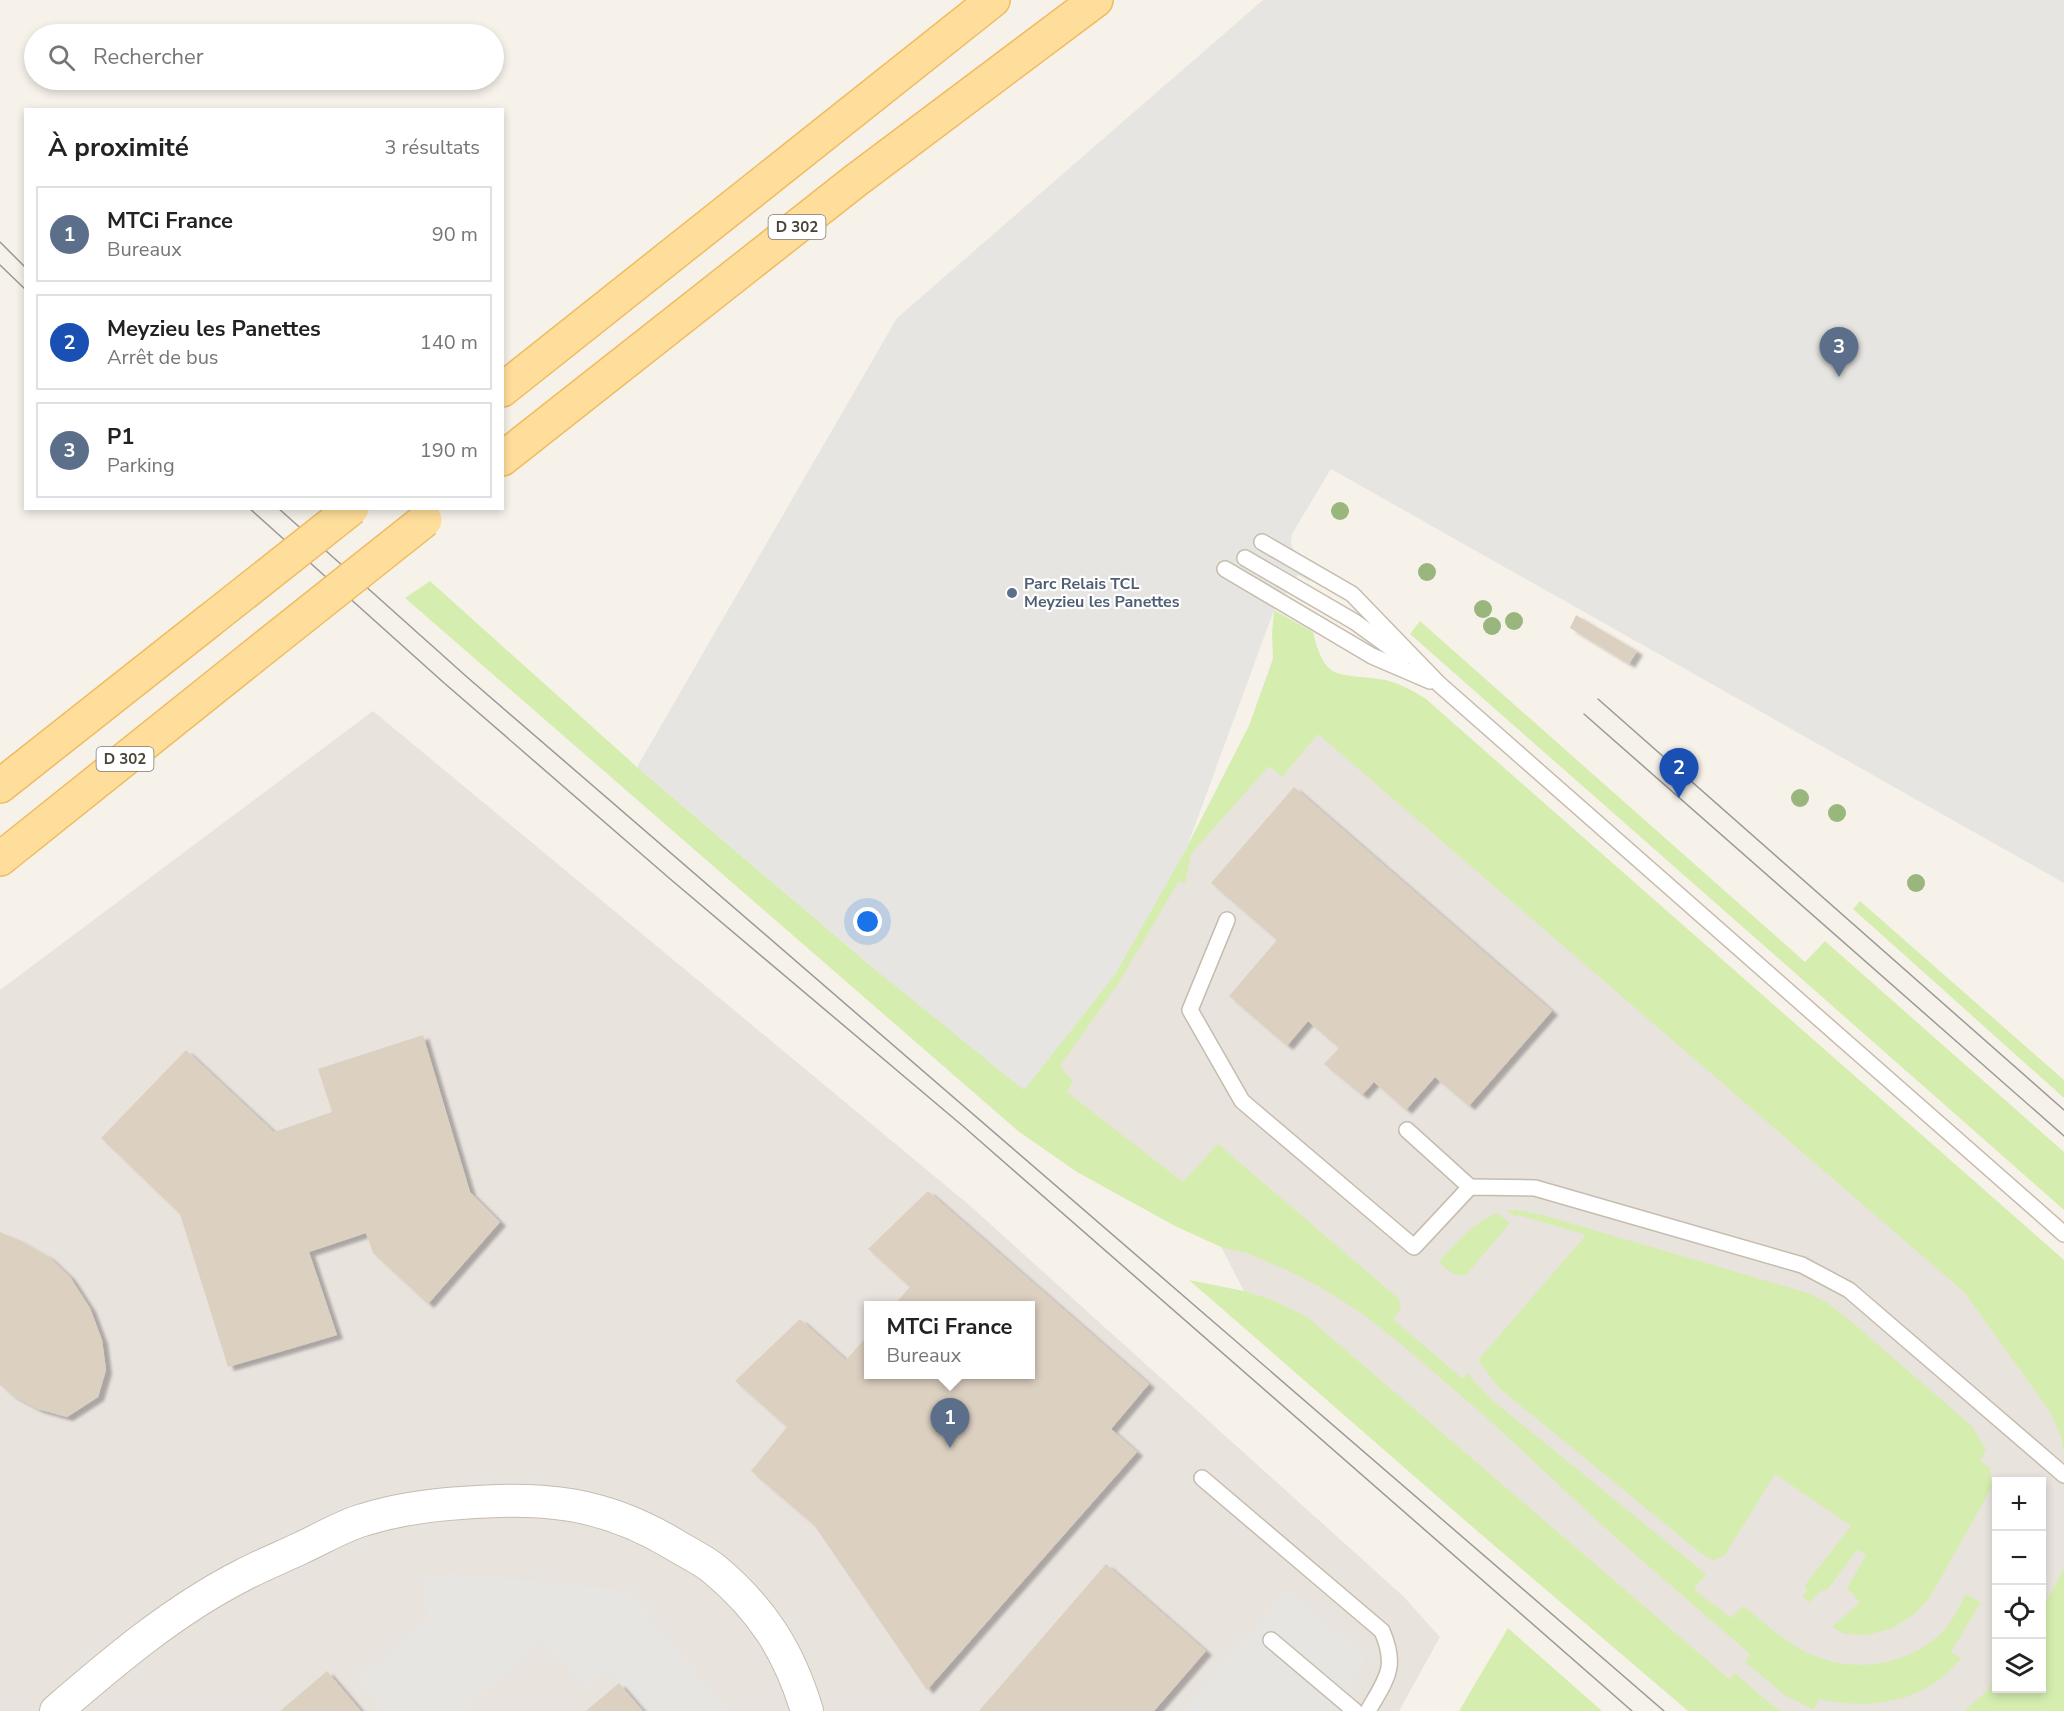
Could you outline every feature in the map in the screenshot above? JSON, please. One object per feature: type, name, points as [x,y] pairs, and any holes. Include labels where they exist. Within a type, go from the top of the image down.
[{"type":"main road","points":[[504,388],[993,0]]},
{"type":"main road","name":"D 302","points":[[504,457],[855,181],[1096,0]]},
{"type":"main road","points":[[0,786],[349,510]]},
{"type":"main road","name":"D 302","points":[[0,859],[432,514]]},
{"type":"street","points":[[56,1711],[101,1672],[172,1618],[242,1575],[362,1520],[429,1506],[502,1499],[554,1501],[610,1514],[647,1529],[712,1568],[750,1603],[771,1630],[797,1678],[807,1711]]},
{"type":"lane","points":[[1262,542],[1352,594],[1439,684],[2064,1234]]},
{"type":"lane","points":[[1245,558],[1355,622],[1439,684]]},
{"type":"lane","points":[[1225,568],[1372,656],[1439,684]]},
{"type":"lane","points":[[1227,920],[1190,1010],[1242,1101],[1414,1247],[1470,1187]]},
{"type":"lane","points":[[1407,1130],[1470,1187],[1535,1188],[1802,1265],[1849,1290],[2064,1475]]},
{"type":"lane","points":[[1202,1478],[1382,1631],[1389,1648],[1391,1666],[1368,1711]]},
{"type":"lane","points":[[1271,1640],[1354,1711]]},
{"type":"shaded area","name":"Parc Relais TCL Meyzieu les Panettes","points":[[1263,0],[2064,0],[2064,883],[1331,469],[1292,534],[1291,543],[1294,552],[1318,566],[1309,581],[1298,575],[1274,610],[1187,847],[1114,976],[1024,1090],[877,971],[637,767],[897,318]]},
{"type":"shaded area","points":[[1273,659],[2064,1347],[2064,1612],[2046,1645],[2046,1477],[1992,1477],[1992,1693],[1999,1693],[2008,1711],[1730,1711],[1244,1291],[1221,1247],[1024,1090],[1114,976],[1187,847],[1249,726]]},
{"type":"shaded area","points":[[373,711],[968,1204],[1403,1596],[1440,1637],[1399,1711],[0,1711],[0,990]]},
{"type":"shaded area","points":[[449,1573],[627,1591],[728,1711],[644,1711],[607,1669],[585,1688],[543,1641],[463,1711],[385,1711],[358,1680],[429,1618],[420,1580]]},
{"type":"shaded area","points":[[1287,1589],[1365,1658],[1336,1711],[1183,1711]]},
{"type":"green space","points":[[430,581],[637,767],[877,971],[1114,976],[1187,847],[1249,726],[1273,659],[1274,610],[1313,632],[1322,659],[1334,672],[1392,682],[1426,699],[2064,1260],[2064,1451],[2060,1434],[2049,1410],[1964,1292],[1318,734],[1282,777],[1269,766],[1191,854],[1185,884],[1179,881],[1118,984],[1060,1066],[1073,1081],[1067,1092],[1183,1182],[1218,1144],[1399,1299],[1401,1308],[1393,1319],[1463,1379],[1467,1373],[1492,1400],[1706,1574],[1694,1589],[1731,1618],[1743,1606],[1787,1640],[1820,1658],[1858,1665],[1877,1664],[1913,1653],[1929,1643],[1944,1630],[1966,1594],[1981,1602],[1951,1652],[1961,1658],[1948,1673],[1932,1685],[1897,1700],[1858,1704],[1819,1699],[1814,1710],[1786,1696],[1745,1662],[1750,1654],[1615,1537],[1488,1419],[1360,1312],[1287,1270],[1246,1253],[1221,1247],[1175,1226],[1077,1172],[1018,1131],[405,598]]},
{"type":"green space","points":[[1420,621],[1805,962],[1825,941],[2064,1152],[2064,1210],[1410,634]]},
{"type":"green space","points":[[1860,901],[2064,1080],[2064,1098],[1853,909]]},
{"type":"green space","points":[[1506,1210],[1543,1215],[1808,1293],[1826,1302],[1846,1317],[1972,1426],[1986,1450],[1980,1461],[1990,1468],[1992,1487],[1930,1597],[1916,1613],[1893,1628],[1867,1635],[1844,1634],[1832,1627],[1860,1602],[1847,1588],[1866,1555],[1857,1550],[1828,1589],[1819,1592],[1809,1603],[1802,1596],[1807,1592],[1805,1585],[1851,1526],[1775,1474],[1725,1555],[1713,1561],[1498,1387],[1478,1360],[1586,1235],[1518,1215],[1516,1217]]},
{"type":"green space","points":[[1497,1213],[1510,1223],[1466,1275],[1455,1274],[1441,1264],[1440,1260],[1466,1233]]},
{"type":"green space","points":[[1189,1280],[1244,1291],[1272,1300],[1306,1316],[1729,1679],[1735,1673],[1781,1711],[1688,1711]]},
{"type":"green space","points":[[2064,1568],[2064,1711],[1964,1711],[1992,1684],[1992,1693],[2046,1693],[2046,1602]]},
{"type":"green space","points":[[1508,1628],[1602,1711],[1459,1711]]},
{"type":"building","points":[[1576,615],[1637,651],[1629,664],[1570,628]]},
{"type":"building","points":[[1294,787],[1552,1011],[1469,1106],[1435,1077],[1406,1110],[1374,1082],[1362,1095],[1324,1064],[1339,1048],[1308,1021],[1287,1046],[1229,996],[1277,940],[1211,883]]},
{"type":"building","points":[[423,1035],[470,1192],[500,1222],[428,1304],[373,1253],[366,1233],[309,1252],[337,1335],[228,1367],[180,1214],[101,1138],[186,1050],[274,1132],[332,1112],[318,1069]]},
{"type":"building","points":[[928,1191],[1149,1384],[1111,1429],[1137,1452],[927,1690],[814,1525],[751,1471],[787,1427],[735,1381],[800,1319],[846,1360],[864,1340],[864,1379],[1035,1379],[1035,1301],[897,1301],[910,1287],[868,1249]]},
{"type":"building","points":[[0,1232],[49,1257],[70,1277],[90,1308],[102,1340],[106,1370],[98,1397],[67,1417],[38,1409],[12,1395],[0,1385]]},
{"type":"building","points":[[1106,1564],[1206,1651],[1154,1711],[979,1711]]},
{"type":"building","points":[[327,1671],[361,1711],[280,1711]]},
{"type":"building","points":[[619,1683],[643,1711],[586,1711]]},
{"type":"tram line","points":[[0,242],[24,266]]},
{"type":"tram line","points":[[0,265],[24,288]]},
{"type":"tram line","points":[[251,510],[443,682],[669,878],[964,1127],[1632,1711]]},
{"type":"tram line","points":[[280,510],[467,677],[1664,1711]]},
{"type":"tram line","points":[[1598,699],[2064,1110]]},
{"type":"tram line","points":[[1584,714],[2064,1136]]},
{"type":"place","name":"P1","points":[[1839,377]]},
{"type":"place","name":"Parc Relais TCL Meyzieu les Panettes","points":[[1012,593]]},
{"type":"place","name":"Meyzieu les Panettes","points":[[1679,798]]},
{"type":"place","name":"MTCi France","points":[[950,1448]]}]
